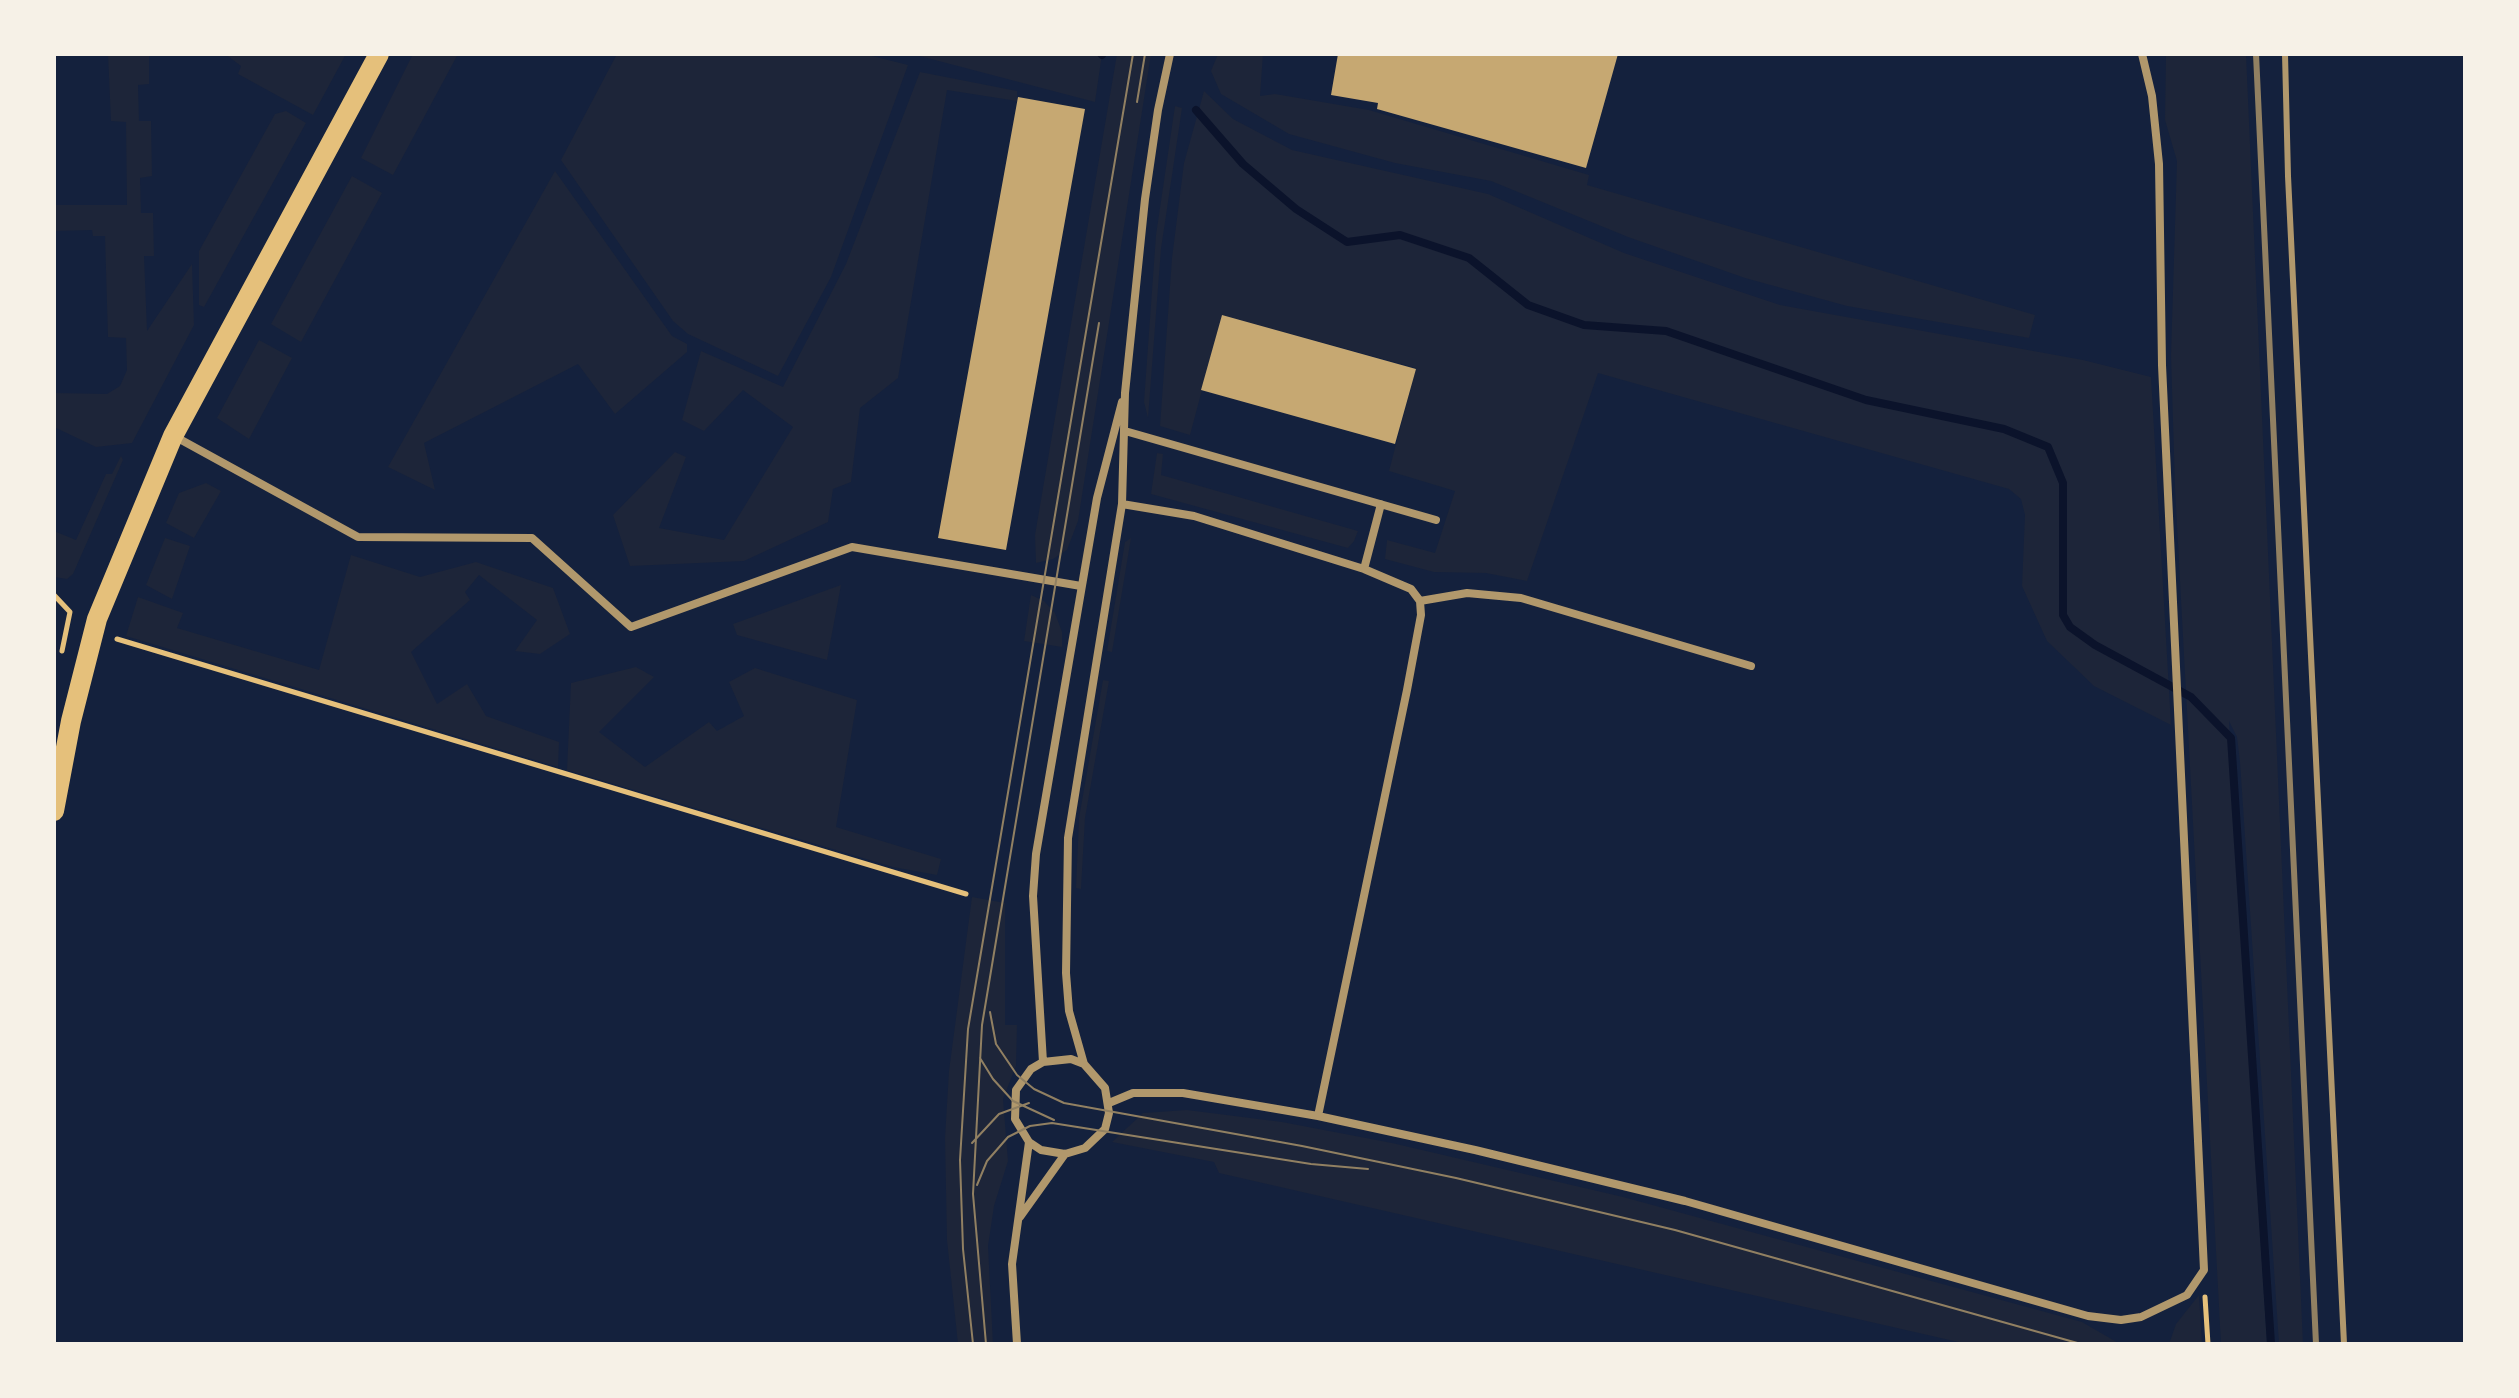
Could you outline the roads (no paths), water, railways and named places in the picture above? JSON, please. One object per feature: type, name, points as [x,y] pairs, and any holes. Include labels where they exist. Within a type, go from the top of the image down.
[{"type":"main road","points":[[54,811],[71,721],[97,619],[173,436],[379,54]]},
{"type":"street","points":[[1109,1103],[1133,1093],[1160,1091],[1318,1116],[1685,1201],[2088,1316],[2121,1320],[2157,1312],[2187,1295],[2204,1270],[2162,365],[2159,164],[2152,96],[2142,54]]},
{"type":"street","points":[[1084,1064],[1069,1011],[1066,973],[1068,838],[1122,504],[1125,393],[1158,110],[1170,57]]},
{"type":"street","points":[[1043,1062],[1033,896],[1036,854],[1107,450],[1125,393]]},
{"type":"street","points":[[1125,431],[1436,520]]},
{"type":"street","points":[[173,436],[358,537],[532,538],[631,627],[852,547],[1081,586]]},
{"type":"street","points":[[1122,504],[1194,516],[1364,569],[1400,584],[1418,598],[1421,615],[1407,690],[1318,1116]]},
{"type":"street","points":[[1364,569],[1381,504]]},
{"type":"street","points":[[1418,598],[1467,593],[1521,598],[1751,666]]},
{"type":"street","points":[[1057,1059],[1084,1064],[1097,1074],[1109,1103],[1105,1129],[1085,1148],[1065,1154],[1041,1150],[1029,1142],[1015,1119],[1013,1101],[1021,1080],[1043,1062],[1057,1059]]},
{"type":"street","points":[[1017,1344],[1012,1264],[1029,1142]]},
{"type":"street","points":[[1017,1221],[1065,1154]]},
{"type":"lane","points":[[2285,54],[2289,207],[2344,1344]]},
{"type":"waterway","points":[[1196,110],[1243,164],[1296,209],[1347,242],[1400,235],[1469,258],[1528,305],[1584,325],[1666,331],[1866,400],[2004,429],[2048,447],[2063,483],[2063,615],[2070,627],[2095,645],[2191,697],[2231,738],[2271,1344]]},
{"type":"tram line","points":[[973,1344],[963,1249],[960,1160],[968,1029],[1133,54]]},
{"type":"tram line","points":[[1137,102],[1145,54]]},
{"type":"tram line","points":[[986,1344],[973,1194],[982,1025],[1099,323]]},
{"type":"tram line","points":[[990,1012],[996,1044],[1017,1075],[1034,1089],[1064,1103],[1302,1146],[1456,1178],[1675,1230],[2081,1344]]},
{"type":"tram line","points":[[980,1058],[993,1079],[1013,1101],[1054,1120]]},
{"type":"tram line","points":[[972,1143],[999,1114],[1029,1103]]},
{"type":"tram line","points":[[977,1185],[987,1161],[1008,1137],[1030,1126],[1052,1123],[1311,1164],[1368,1169]]},
{"type":"railway","points":[[2256,54],[2316,1344]]}]
